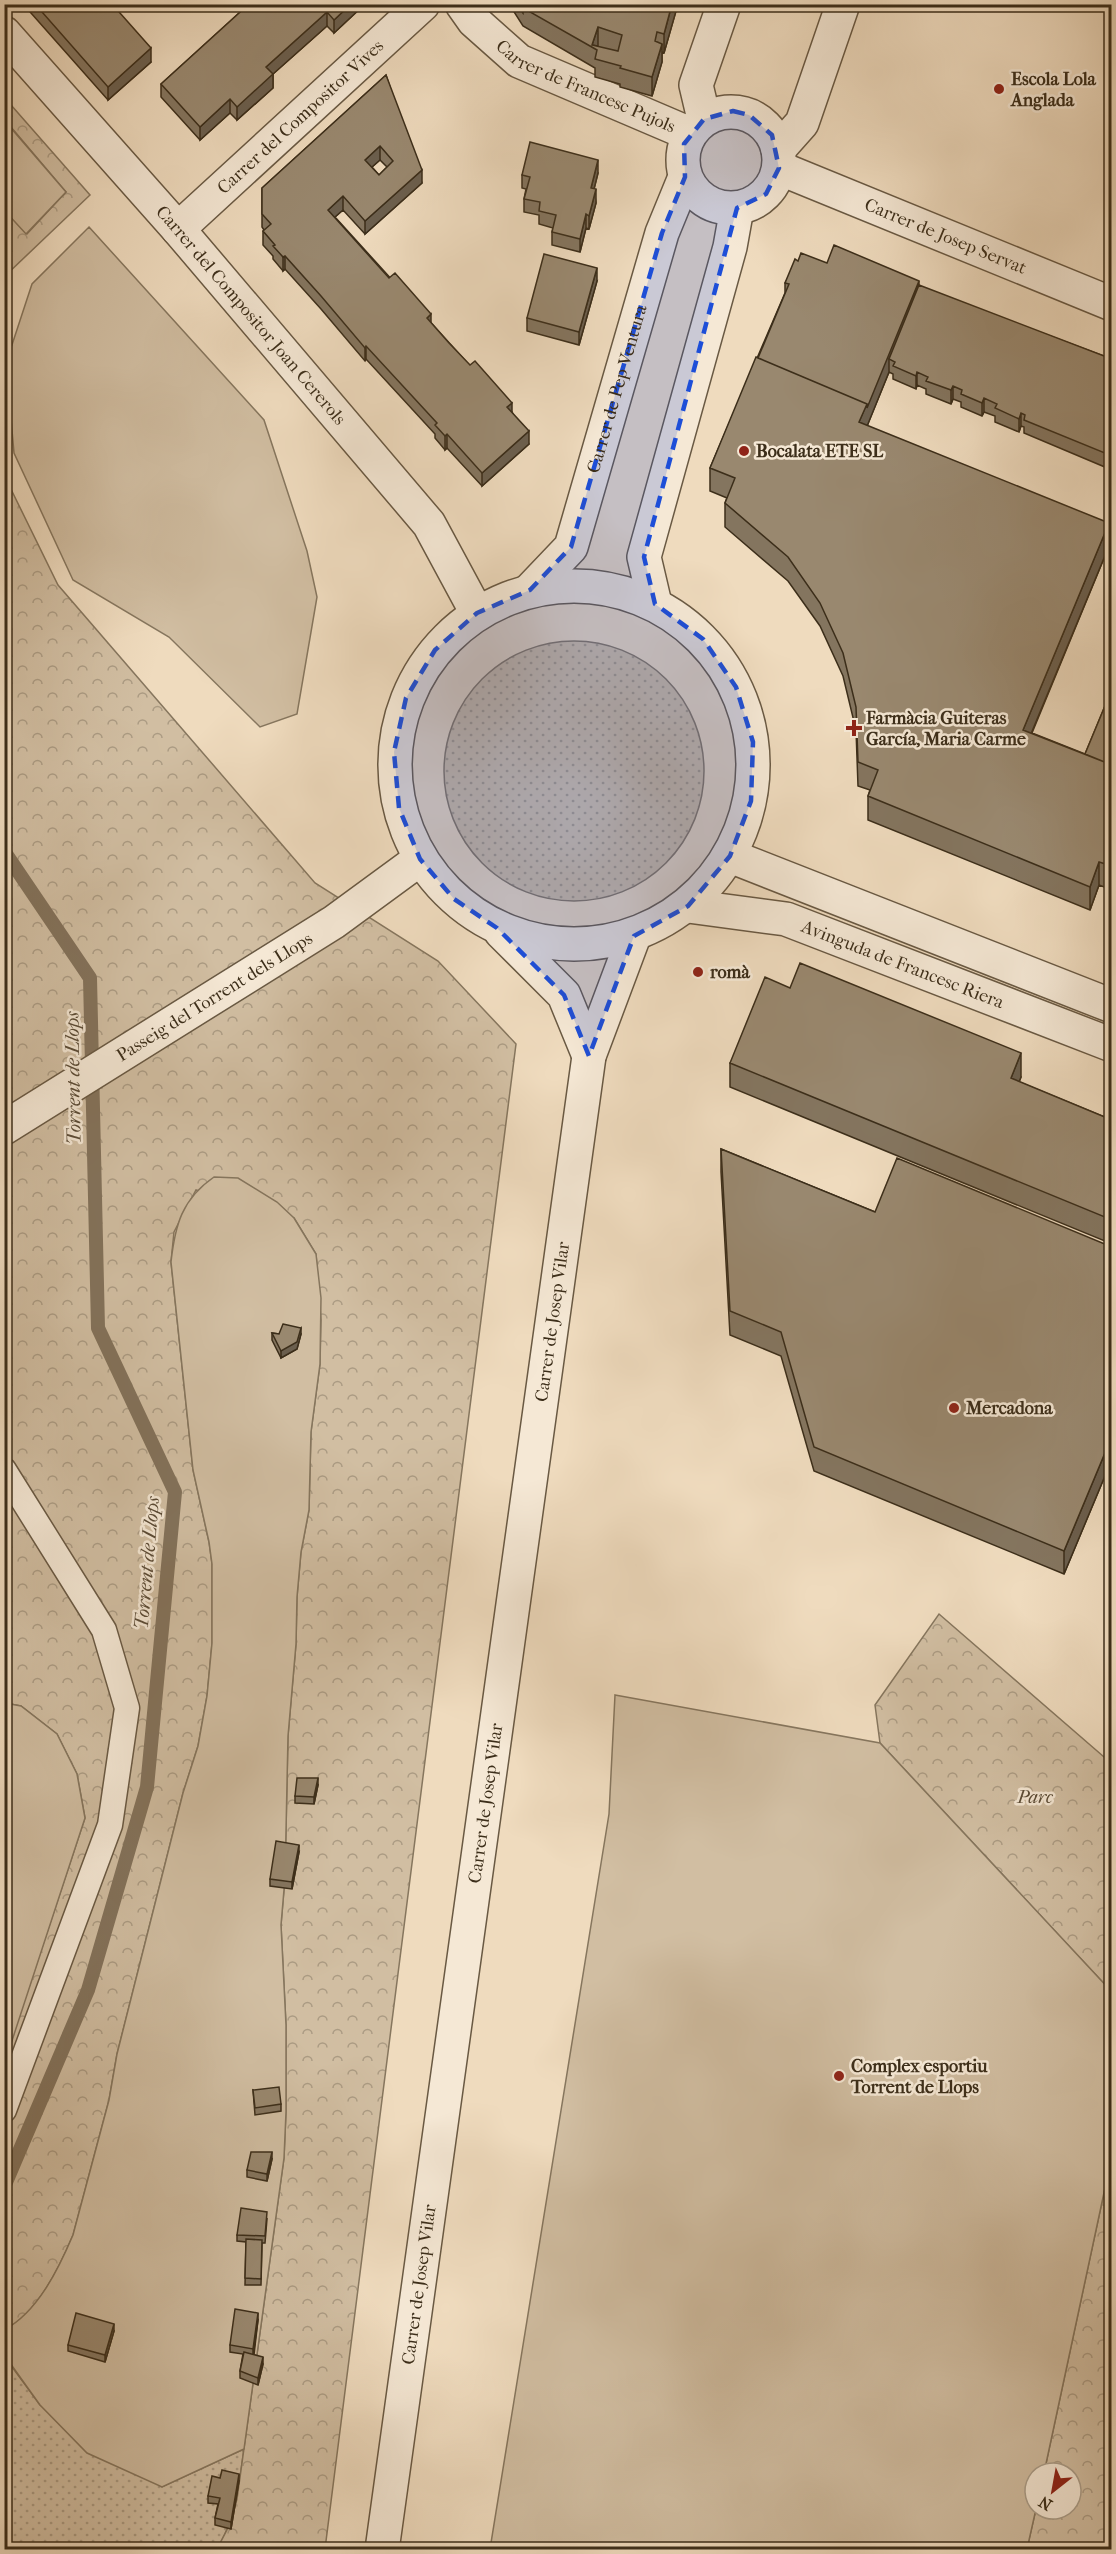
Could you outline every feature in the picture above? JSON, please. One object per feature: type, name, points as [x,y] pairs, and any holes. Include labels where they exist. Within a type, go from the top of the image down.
[{"type":"street","name":"Carrer del Compositor Vives","points":[[178,229],[423,4]]},
{"type":"street","name":"Carrer de Francesc Pujols","points":[[462,4],[474,21],[519,61],[697,127]]},
{"type":"street","points":[[697,127],[696,85],[724,4]]},
{"type":"street","points":[[778,159],[767,129],[748,115],[733,111],[718,113],[697,127],[684,144],[682,160],[685,177],[693,191],[705,201],[720,208],[737,208],[753,203],[766,194],[775,180],[778,159],[802,123],[843,4]]},
{"type":"street","name":"Carrer del Compositor Joan Cererols","points":[[4,33],[178,229],[429,524],[477,613]]},
{"type":"street","name":"Carrer de Josep Servat","points":[[778,159],[1112,303]]},
{"type":"street","name":"Carrer de Pep Ventura","points":[[530,590],[571,547],[662,234],[685,177]]},
{"type":"street","points":[[655,604],[644,557],[730,247],[737,208]]},
{"type":"street","points":[[497,928],[541,943],[588,945],[634,936],[688,906],[712,883],[730,856],[751,801],[753,742],[736,687],[709,648],[702,639],[655,604],[615,590],[572,585],[530,590],[477,613],[435,650],[406,698],[394,752],[399,808],[420,859],[454,899],[497,928],[564,995],[589,1056]]},
{"type":"street","name":"Avinguda de Francesc Riera","points":[[730,856],[1112,1006]]},
{"type":"street","name":"Passeig del Torrent dels Llops","points":[[4,1128],[334,922],[420,859]]},
{"type":"street","name":"Avinguda de Francesc Riera","points":[[688,906],[786,919],[1110,1038]]},
{"type":"street","name":"Carrer de Josep Vilar","points":[[382,2550],[589,1056],[634,936]]},
{"type":"lane","points":[[4,1470],[104,1630],[127,1708],[110,1825],[4,2110]]},
{"type":"highlighted area","points":[[733,111],[749,115],[772,135],[779,168],[766,194],[737,208],[644,557],[655,604],[703,639],[736,687],[753,742],[751,801],[730,856],[688,906],[634,936],[589,1056],[564,995],[497,928],[454,899],[420,859],[399,808],[394,752],[406,698],[435,650],[477,613],[530,590],[571,547],[662,233],[685,177],[684,144],[704,119]]},
{"type":"green space","points":[[4,97],[90,195],[5,276],[5,211],[27,234],[66,192],[5,120]]},
{"type":"green space","points":[[4,120],[66,192],[26,234],[5,211]]},
{"type":"green space","points":[[89,227],[264,420],[307,551],[317,597],[297,714],[260,727],[169,637],[73,580],[14,453],[6,363],[32,284]]},
{"type":"green space","points":[[5,477],[58,585],[315,883],[438,961],[516,1044],[325,2549],[217,2549],[230,2524],[237,2499],[284,2158],[286,2025],[281,1925],[285,1878],[288,1736],[296,1644],[297,1597],[301,1552],[309,1510],[311,1432],[320,1364],[321,1320],[316,1254],[294,1218],[196,1190],[174,1232],[171,1262],[193,1470],[212,1564],[212,1643],[207,1696],[198,1746],[183,1793],[117,2054],[109,2100],[73,2235],[54,2275],[37,2301],[17,2322],[5,2330],[4,2062],[85,1818],[77,1774],[57,1734],[21,1706],[5,1703]]},
{"type":"green space","points":[[561,641],[587,641],[624,650],[657,670],[675,688],[695,721],[702,746],[704,771],[702,796],[695,821],[675,854],[657,872],[624,892],[612,896],[587,901],[561,901],[524,892],[491,872],[473,854],[453,821],[449,809],[444,784],[444,758],[453,721],[473,688],[491,670],[524,650],[536,646]]},
{"type":"green space","points":[[214,1177],[238,1178],[277,1202],[294,1218],[316,1254],[321,1298],[320,1364],[311,1432],[309,1510],[301,1552],[288,1736],[285,1878],[281,1925],[286,2025],[284,2158],[244,2449],[162,2487],[87,2453],[40,2405],[5,2356],[4,2330],[16,2322],[37,2301],[54,2275],[73,2235],[109,2100],[117,2054],[183,1793],[198,1746],[207,1696],[212,1643],[212,1564],[193,1470],[171,1262],[178,1225],[187,1204],[203,1185]]},
{"type":"green space","name":"Parc","points":[[939,1614],[1111,1763],[1111,1991],[880,1743],[875,1705]]},
{"type":"green space","name":"Complex esportiu Torrent de Llops","points":[[615,1695],[880,1743],[1111,1991],[1111,2160],[1047,2461],[1023,2461],[1023,2521],[1033,2521],[1027,2549],[490,2549],[609,1814]]},
{"type":"green space","points":[[5,1703],[21,1706],[57,1734],[77,1774],[85,1818],[5,2062]]},
{"type":"green space","points":[[1111,2160],[1111,2549],[1027,2549],[1033,2521],[1083,2521],[1083,2461],[1047,2461]]},
{"type":"green space","points":[[4,2356],[40,2405],[162,2487],[244,2449],[233,2513],[217,2549],[5,2549]]},
{"type":"building","points":[[35,4],[112,4],[151,48],[108,87]]},
{"type":"building","points":[[249,4],[351,4],[334,20],[327,12],[266,67],[273,74],[237,107],[230,99],[200,127],[161,84]]},
{"type":"building","points":[[517,4],[524,4],[523,13]]},
{"type":"building","points":[[524,4],[672,4],[664,34],[657,32],[655,41],[662,44],[652,77],[595,59],[597,50],[523,8]],"holes":[[[598,27],[622,35],[618,51],[592,45]]]},
{"type":"building","points":[[386,75],[422,170],[365,221],[343,196],[328,210],[389,278],[395,273],[431,314],[427,318],[449,343],[470,365],[475,361],[512,403],[507,407],[529,431],[482,473],[447,434],[445,436],[435,425],[437,423],[366,346],[365,348],[285,256],[283,257],[273,246],[275,245],[263,231],[271,224],[262,214],[262,188]],"holes":[[[380,146],[393,161],[379,175],[365,160]]]},
{"type":"building","points":[[530,142],[598,160],[591,188],[596,189],[589,216],[586,214],[580,239],[552,232],[556,215],[539,211],[540,202],[524,199],[530,177],[522,175]]},
{"type":"building","points":[[834,245],[919,281],[867,408],[867,404],[758,358],[789,284],[785,283],[795,259],[798,261],[801,253],[827,263]]},
{"type":"building","points":[[544,254],[597,268],[579,332],[527,318]]},
{"type":"building","points":[[919,285],[1112,359],[1112,456],[1024,420],[1025,415],[1021,413],[1019,419],[995,408],[997,404],[984,398],[982,403],[961,394],[962,390],[953,386],[951,390],[926,381],[928,377],[917,372],[916,376],[893,366],[895,362],[889,359]]},
{"type":"building","points":[[756,357],[867,404],[859,422],[1109,523],[1023,730],[1112,765],[1112,866],[1099,862],[1090,887],[868,796],[878,770],[858,762],[856,707],[843,653],[820,603],[788,557],[725,503],[735,478],[710,468]]},
{"type":"building","points":[[1112,689],[1112,765],[1085,754]]},
{"type":"building","points":[[800,963],[1021,1053],[1011,1078],[1112,1120],[1112,1220],[730,1063],[765,977],[790,988]]},
{"type":"building","name":"Mercadona","points":[[721,1149],[875,1212],[897,1158],[1112,1247],[1112,1436],[1064,1551],[814,1447],[781,1332],[730,1311]]},
{"type":"building","points":[[283,1324],[301,1328],[297,1342],[281,1351],[272,1333],[279,1334]]},
{"type":"building","points":[[297,1778],[318,1778],[314,1797],[295,1796]]},
{"type":"building","points":[[276,1841],[299,1845],[292,1882],[270,1879]]},
{"type":"building","points":[[279,2087],[281,2104],[255,2108],[253,2090]]},
{"type":"building","points":[[251,2152],[272,2152],[267,2174],[247,2170]]},
{"type":"building","points":[[241,2208],[267,2212],[265,2236],[237,2235]]},
{"type":"building","points":[[246,2239],[262,2240],[261,2279],[245,2278]]},
{"type":"building","points":[[235,2309],[258,2313],[253,2349],[230,2345]]},
{"type":"building","points":[[76,2313],[114,2324],[105,2355],[68,2345]]},
{"type":"building","points":[[244,2352],[263,2357],[258,2378],[240,2371]]},
{"type":"building","points":[[222,2470],[239,2474],[231,2522],[215,2518],[220,2498],[208,2496],[212,2476],[220,2478]]},
{"type":"waterway","name":"Torrent de Llops","points":[[4,851],[90,978],[98,1328],[175,1492],[147,1787],[88,1990],[4,2187]]},
{"type":"place","name":"Escola Lola Anglada","points":[[999,89]]},
{"type":"place","name":"Bocalata ETE SL","points":[[744,451]]},
{"type":"place","name":"Farmàcia Guiteras García, Maria Carme","points":[[854,728]]},
{"type":"place","name":"romà","points":[[698,972]]},
{"type":"place","name":"Mercadona","points":[[954,1408]]},
{"type":"place","name":"Complex esportiu Torrent de Llops","points":[[839,2076]]}]
